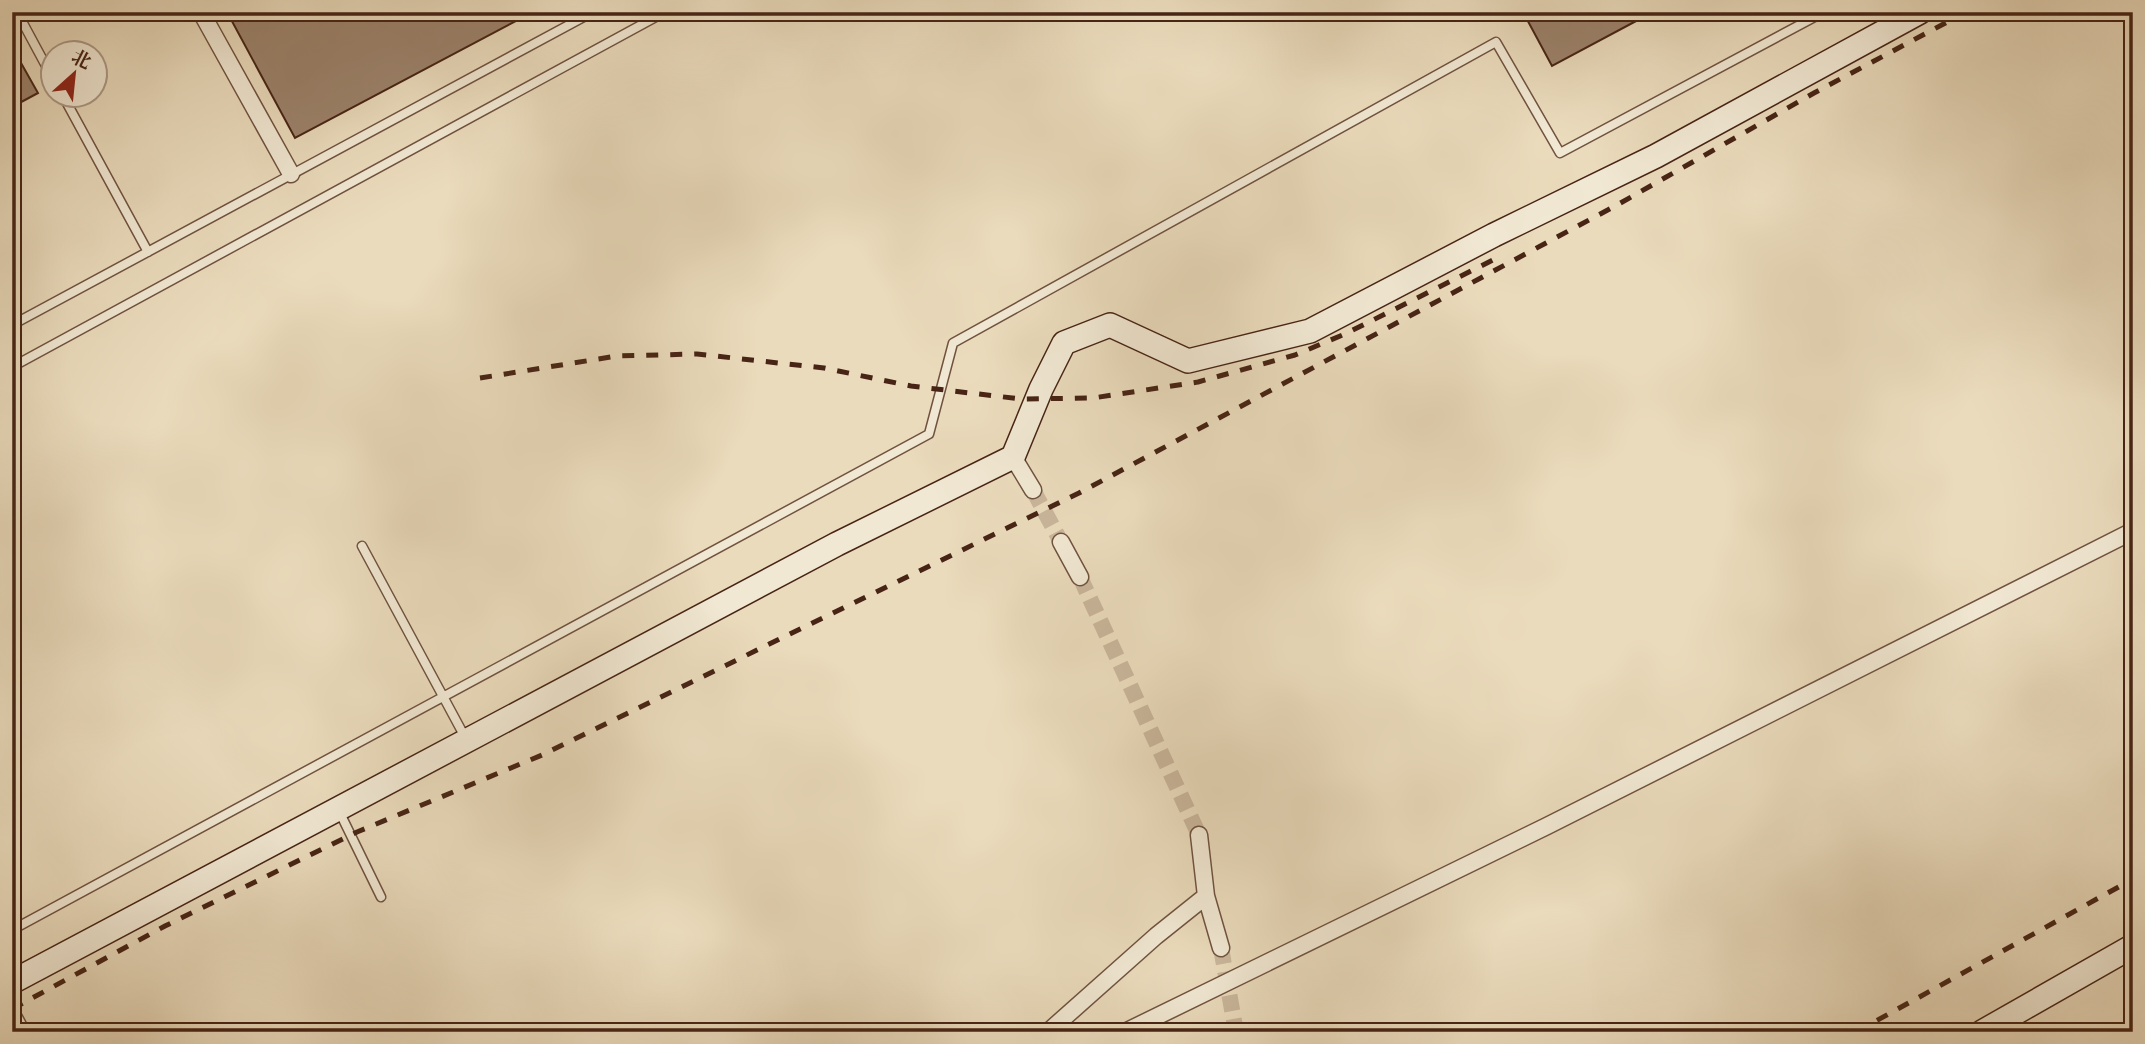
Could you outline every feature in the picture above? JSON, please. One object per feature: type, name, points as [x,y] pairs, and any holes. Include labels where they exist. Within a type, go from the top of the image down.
[{"type":"street","points":[[201,12],[291,174]]},
{"type":"street","points":[[12,982],[837,544],[1013,457],[1041,389],[1064,343],[1110,325],[1188,360],[1310,331],[1656,156],[1920,12]]},
{"type":"street","points":[[1013,457],[1033,490]]},
{"type":"street","points":[[1125,1032],[1560,820],[2133,531]]},
{"type":"street","points":[[1061,542],[1080,577]]},
{"type":"street","points":[[1199,835],[1206,896],[1221,948]]},
{"type":"street","points":[[1048,1032],[1156,936],[1206,896]]},
{"type":"street","points":[[1982,1032],[2133,946]]},
{"type":"lane","points":[[17,12],[38,52]]},
{"type":"lane","points":[[12,325],[593,12]]},
{"type":"lane","points":[[12,367],[665,12]]},
{"type":"lane","points":[[12,930],[929,434],[953,343],[1496,42],[1560,153],[1824,12]]},
{"type":"lane","points":[[70,108],[148,252]]},
{"type":"lane","points":[[362,547],[466,739]]},
{"type":"lane","points":[[338,808],[381,897]]},
{"type":"lane","points":[[12,1006],[26,1032]]},
{"type":"building","points":[[227,12],[533,12],[295,138]]},
{"type":"building","points":[[1523,12],[1653,12],[1552,66]]},
{"type":"building","points":[[12,47],[38,93],[12,107]]},
{"type":"tunnel","points":[[1033,490],[1061,542]]},
{"type":"tunnel","points":[[1080,577],[1199,835]]},
{"type":"tunnel","points":[[1221,948],[1236,1032]]},
{"type":"railway","points":[[12,1009],[165,926],[357,832],[542,755],[1079,493],[1617,205],[1814,93],[1966,12]]},
{"type":"railway","points":[[480,378],[617,356],[697,354],[824,368],[911,386],[1021,399],[1093,398],[1198,382],[1295,355],[1345,334],[1501,256]]},
{"type":"railway","points":[[1856,1032],[2133,879]]}]
